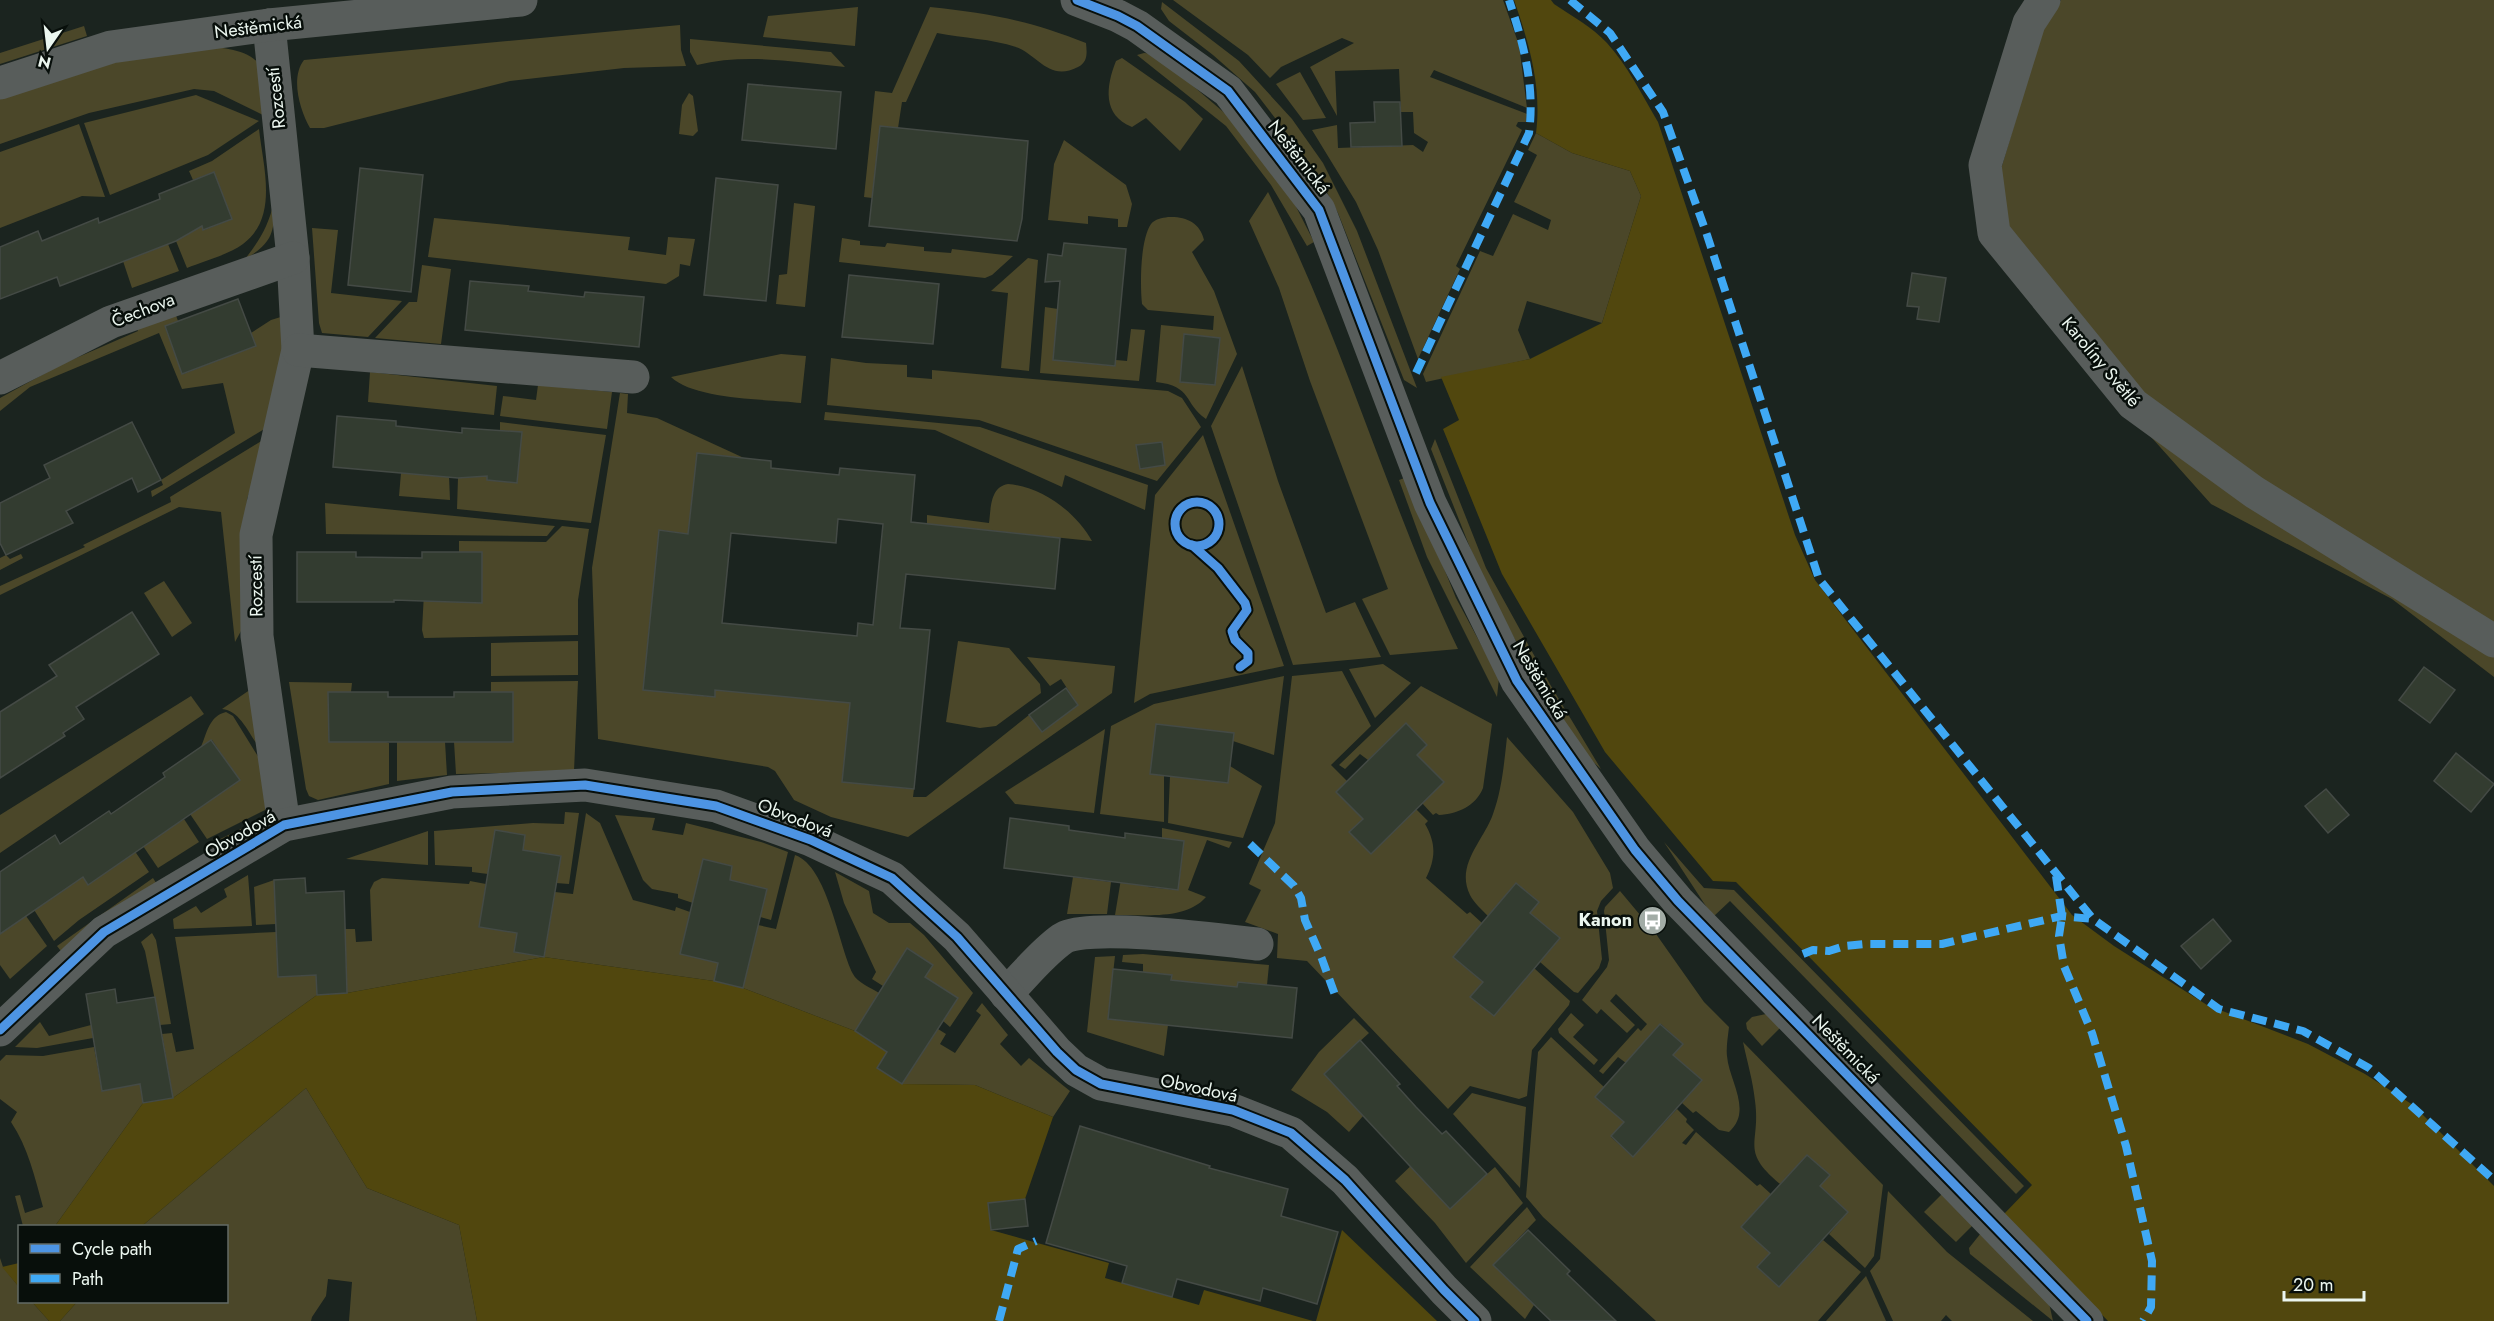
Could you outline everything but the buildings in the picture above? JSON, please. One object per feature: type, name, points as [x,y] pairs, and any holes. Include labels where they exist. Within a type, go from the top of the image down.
[{"type":"street","name":"Neštěmická","points":[[0,83],[111,47],[269,25],[521,0]]},
{"type":"street","name":"Neštěmická","points":[[1077,0],[1137,26],[1228,91],[1319,210],[1430,502],[1517,681],[1635,850],[1678,901],[2088,1321]]},
{"type":"street","name":"Karolíny Světlé","points":[[2044,0],[2029,23],[1985,165],[1994,233],[2133,404],[2254,492],[2494,641]]},
{"type":"street","name":"Rozcestí","points":[[269,25],[293,258],[298,350],[256,535],[257,636],[284,825]]},
{"type":"street","name":"Čechova","points":[[0,378],[111,322],[293,258]]},
{"type":"street","points":[[298,350],[633,377]]},
{"type":"street","name":"Obvodová","points":[[0,1030],[104,932],[284,825],[452,792],[585,785],[716,806],[811,840],[892,878],[957,937],[1076,1070],[1101,1084],[1233,1110],[1291,1133],[1345,1180],[1475,1321]]},
{"type":"street","points":[[1006,994],[1063,938],[1095,931],[1207,938],[1257,944]]},
{"type":"shaded area","points":[[1173,0],[1503,0],[1519,45],[1527,108],[1434,70],[1430,77],[1527,114],[1526,122],[1518,122],[1516,126],[1522,130],[1456,266],[1460,269],[1418,359],[1378,250],[1356,202],[1312,130],[1337,125],[1338,148],[1413,145],[1423,152],[1428,142],[1414,133],[1413,112],[1401,112],[1399,69],[1335,71],[1337,116],[1310,67],[1354,43],[1342,38],[1281,67],[1270,78],[1248,55]]},
{"type":"shaded area","points":[[1514,0],[1551,0],[1595,32],[1622,61],[1658,122],[1795,535],[1815,580],[2072,915],[2114,946],[2207,1005],[2308,1044],[2365,1074],[2413,1105],[2494,1186],[2494,1321],[2108,1321],[2004,1214],[2032,1185],[1736,882],[1713,881],[1605,752],[1502,574],[1443,429],[1459,420],[1441,377],[1530,359],[1602,323],[1641,196],[1630,171],[1572,153],[1536,133],[1536,82],[1525,32]]},
{"type":"shaded area","points":[[2061,0],[2494,0],[2494,677],[2392,599],[2211,504],[2017,287],[1999,176],[2043,27]]},
{"type":"shaded area","points":[[1162,2],[1239,61],[1292,119],[1323,163],[1357,231],[1417,388],[1404,380],[1338,213],[1315,170],[1255,92],[1169,21],[1161,9]]},
{"type":"shaded area","points":[[858,7],[855,46],[763,37],[768,16]]},
{"type":"shaded area","points":[[930,7],[1010,19],[1047,29],[1086,43],[1087,54],[1078,67],[1068,71],[1059,71],[1044,66],[1024,51],[1007,44],[937,33],[906,102],[902,102],[898,128],[880,126],[872,198],[864,197],[875,91],[892,93]]},
{"type":"shaded area","points":[[680,25],[681,50],[686,66],[624,68],[510,81],[324,128],[310,128],[298,94],[298,76],[304,60]]},
{"type":"shaded area","points":[[84,26],[87,36],[0,64],[0,53]]},
{"type":"shaded area","points":[[690,39],[831,52],[845,67],[752,59],[715,61],[697,65],[690,52]]},
{"type":"shaded area","points":[[202,46],[235,50],[257,62],[264,78],[265,116],[214,91],[194,89],[89,113],[0,144],[0,98],[76,70]]},
{"type":"shaded area","points":[[1156,54],[1235,122],[1285,185],[1314,242],[1307,246],[1271,185],[1226,126],[1137,55]]},
{"type":"shaded area","points":[[1122,58],[1185,102],[1203,119],[1180,151],[1146,118],[1132,127],[1115,115],[1109,99],[1110,80],[1116,61]]},
{"type":"shaded area","points":[[1300,72],[1326,118],[1303,120],[1276,84]]},
{"type":"shaded area","points":[[689,93],[693,96],[698,131],[693,136],[679,134],[682,105]]},
{"type":"shaded area","points":[[196,95],[259,121],[208,155],[110,195],[84,123]]},
{"type":"shaded area","points":[[79,124],[105,197],[82,196],[0,228],[0,152]]},
{"type":"shaded area","points":[[259,129],[266,191],[261,220],[254,233],[237,248],[187,268],[176,241],[200,221],[204,230],[232,219],[214,172],[193,180],[189,171],[212,161]]},
{"type":"shaded area","points":[[1536,133],[1572,153],[1630,171],[1641,196],[1602,323],[1527,301],[1518,330],[1530,359],[1426,382],[1423,374],[1480,251],[1493,256],[1513,214],[1548,230],[1551,220],[1514,202],[1537,155],[1528,150]]},
{"type":"shaded area","points":[[1064,140],[1126,185],[1132,204],[1127,227],[1118,227],[1118,219],[1088,216],[1088,224],[1048,220],[1054,164]]},
{"type":"shaded area","points":[[1268,192],[1319,304],[1409,535],[1458,649],[1390,655],[1362,599],[1388,589],[1310,381],[1279,288],[1249,221]]},
{"type":"shaded area","points":[[274,201],[273,228],[267,242],[245,259],[263,232]]},
{"type":"shaded area","points":[[794,203],[815,206],[805,307],[776,304],[779,275],[787,274]]},
{"type":"shaded area","points":[[1166,217],[1191,221],[1202,234],[1204,240],[1192,252],[1214,291],[1237,354],[1206,419],[1182,391],[1168,384],[1156,382],[1161,325],[1213,330],[1214,316],[1148,310],[1142,304],[1141,275],[1147,231],[1151,224]],"holes":[[[1184,334],[1220,338],[1215,385],[1180,382]]]},
{"type":"shaded area","points":[[434,218],[630,237],[628,250],[666,255],[668,237],[695,239],[690,266],[680,264],[679,276],[666,284],[428,257]]},
{"type":"shaded area","points":[[312,228],[338,230],[331,293],[402,301],[368,337],[322,333],[319,323]]},
{"type":"shaded area","points":[[842,238],[860,241],[860,245],[885,247],[887,243],[924,247],[924,251],[951,253],[952,249],[1013,256],[992,275],[985,278],[839,262]]},
{"type":"shaded area","points":[[168,244],[179,271],[132,288],[123,261]]},
{"type":"shaded area","points":[[1028,258],[1038,260],[1029,371],[1001,368],[1008,293],[991,291]]},
{"type":"shaded area","points":[[422,265],[451,269],[441,344],[375,338],[409,302],[417,302]]},
{"type":"shaded area","points":[[1045,307],[1058,309],[1053,360],[1115,366],[1116,360],[1127,361],[1131,329],[1145,330],[1139,381],[1040,373]]},
{"type":"shaded area","points":[[174,310],[178,321],[165,327],[183,374],[255,346],[251,333],[271,320],[284,316],[282,369],[271,425],[152,497],[151,491],[163,485],[161,480],[235,433],[223,383],[182,389],[159,333],[30,387],[0,411],[0,398],[60,365],[138,331],[135,325]]},
{"type":"shaded area","points":[[781,354],[806,356],[801,403],[714,394],[682,385],[671,377]]},
{"type":"shaded area","points":[[831,358],[907,365],[907,377],[932,379],[932,370],[1168,391],[1182,398],[1201,427],[1157,481],[979,420],[827,405]],"holes":[[[1162,442],[1165,465],[1140,469],[1137,446]]]},
{"type":"shaded area","points":[[1242,366],[1278,481],[1326,613],[1355,602],[1381,657],[1293,665],[1211,426]]},
{"type":"shaded area","points":[[370,372],[497,386],[494,415],[368,402]]},
{"type":"shaded area","points":[[538,385],[612,392],[607,429],[500,416],[503,396],[536,400]]},
{"type":"shaded area","points":[[620,393],[628,394],[627,413],[657,418],[744,458],[697,454],[688,534],[659,530],[643,690],[714,697],[717,670],[852,683],[842,782],[914,789],[913,797],[926,797],[1029,715],[1042,732],[1078,705],[1061,679],[1050,686],[1027,657],[1115,666],[1112,693],[908,837],[831,817],[794,800],[775,771],[768,767],[598,739],[592,568]]},
{"type":"shaded area","points":[[825,412],[980,427],[1148,485],[1145,510],[1065,475],[1062,487],[935,430],[824,420]]},
{"type":"shaded area","points":[[500,422],[606,435],[591,523],[457,509],[458,478],[487,471],[487,480],[517,482],[521,433],[500,431]]},
{"type":"shaded area","points":[[1203,435],[1284,666],[1150,694],[1134,703],[1155,495]]},
{"type":"shaded area","points":[[268,437],[247,499],[241,631],[235,642],[221,512],[179,507],[0,595],[0,586],[85,547],[83,545],[171,502],[170,497]]},
{"type":"shaded area","points":[[1435,439],[1486,568],[1551,686],[1601,769],[1574,745],[1486,588],[1431,449]]},
{"type":"shaded area","points":[[401,473],[449,476],[450,500],[399,496]]},
{"type":"shaded area","points":[[1407,477],[1456,598],[1499,678],[1497,697],[1427,557],[1399,480]]},
{"type":"shaded area","points":[[1008,484],[1033,490],[1057,503],[1077,520],[1092,541],[927,524],[927,515],[989,523],[995,494],[998,489]]},
{"type":"shaded area","points":[[325,503],[555,526],[547,536],[326,534]]},
{"type":"shaded area","points":[[562,526],[589,529],[578,600],[578,635],[424,638],[422,630],[424,593],[451,602],[482,602],[459,552],[459,541],[546,542]]},
{"type":"shaded area","points":[[21,554],[23,558],[0,570],[0,558],[6,555],[10,559]]},
{"type":"shaded area","points":[[164,581],[192,623],[172,637],[144,593]]},
{"type":"shaded area","points":[[578,641],[578,675],[491,676],[491,643]]},
{"type":"shaded area","points":[[958,641],[1009,648],[1040,684],[1041,693],[996,726],[980,728],[946,722]]},
{"type":"shaded area","points":[[1383,664],[1411,683],[1375,718],[1349,669]]},
{"type":"shaded area","points":[[1342,671],[1371,726],[1331,765],[1347,781],[1336,792],[1363,819],[1350,833],[1371,854],[1416,809],[1428,821],[1425,824],[1433,844],[1432,864],[1426,878],[1467,914],[1470,912],[1482,923],[1453,957],[1483,982],[1470,997],[1494,1016],[1534,968],[1570,1001],[1532,1050],[1527,1096],[1519,1099],[1470,1086],[1448,1109],[1307,961],[1277,958],[1278,934],[1245,922],[1261,890],[1249,884],[1275,823],[1292,676]]},
{"type":"shaded area","points":[[1284,676],[1274,755],[1233,741],[1234,733],[1164,776],[1164,822],[1100,814],[1111,726],[1154,704]]},
{"type":"shaded area","points":[[578,681],[574,771],[456,774],[454,742],[513,741],[513,692],[491,692],[491,682]]},
{"type":"shaded area","points":[[289,682],[352,683],[351,692],[329,692],[329,742],[359,742],[386,733],[386,742],[389,743],[389,784],[318,800],[309,796]]},
{"type":"shaded area","points":[[1421,686],[1492,724],[1483,788],[1476,800],[1452,813],[1433,815],[1422,803],[1417,755],[1427,745],[1406,723],[1368,760],[1360,754],[1345,769],[1339,765]]},
{"type":"shaded area","points":[[254,687],[257,744],[238,717],[222,709]]},
{"type":"shaded area","points":[[191,696],[204,714],[0,853],[0,815]]},
{"type":"shaded area","points":[[226,712],[233,716],[267,771],[271,807],[207,839],[190,814],[239,780],[212,740],[201,747],[212,721]]},
{"type":"shaded area","points":[[1105,729],[1094,813],[1015,804],[1005,792]]},
{"type":"shaded area","points":[[1507,737],[1573,812],[1610,873],[1613,888],[1601,901],[1597,911],[1602,959],[1599,968],[1578,993],[1540,962],[1560,938],[1530,913],[1539,902],[1516,883],[1488,916],[1472,898],[1466,884],[1468,863],[1489,824],[1496,805]]},
{"type":"shaded area","points":[[397,742],[445,742],[447,775],[397,781]]},
{"type":"shaded area","points":[[1230,766],[1262,786],[1243,838],[1168,823],[1170,776],[1228,783]]},
{"type":"shaded area","points":[[565,812],[579,813],[569,884],[556,883],[561,856],[523,850],[488,874],[472,872],[472,867],[435,865],[434,831],[533,823],[564,824]]},
{"type":"shaded area","points":[[586,813],[600,823],[633,900],[675,911],[676,907],[690,912],[718,963],[714,981],[544,957],[555,892],[573,894]]},
{"type":"shaded area","points":[[269,815],[216,853],[210,844]]},
{"type":"shaded area","points":[[615,815],[655,818],[652,830],[683,835],[686,823],[761,842],[788,852],[771,920],[760,917],[767,889],[730,880],[732,866],[703,859],[693,903],[678,898],[678,894],[652,889],[643,880]]},
{"type":"shaded area","points":[[184,819],[199,842],[158,868],[143,846]]},
{"type":"shaded area","points":[[1162,828],[1232,842],[1229,848],[1207,840],[1188,890],[1206,897],[1197,905],[1176,913],[1115,915],[1122,873],[1149,877],[1148,887],[1178,890],[1184,841],[1162,838]]},
{"type":"shaded area","points":[[428,831],[428,865],[346,859]]},
{"type":"shaded area","points":[[1664,842],[1704,888],[1734,890],[2024,1186],[2016,1194],[1730,901],[1713,917]]},
{"type":"shaded area","points":[[130,844],[149,872],[79,920],[54,941],[29,902],[83,877],[88,885]]},
{"type":"shaded area","points":[[795,855],[806,862],[816,874],[824,890],[853,974],[879,993],[855,1031],[743,988],[758,925],[776,929]]},
{"type":"shaded area","points":[[835,872],[869,891],[873,913],[889,923],[910,923],[924,935],[973,993],[950,1027],[943,1021],[958,998],[925,977],[933,965],[908,948],[883,986],[872,979],[876,972],[844,903]]},
{"type":"shaded area","points":[[248,875],[252,926],[174,929],[173,919],[196,906],[201,913],[227,897],[224,889]]},
{"type":"shaded area","points":[[1073,877],[1111,882],[1107,914],[1067,914]]},
{"type":"shaded area","points":[[153,878],[158,886],[64,955],[57,946]]},
{"type":"shaded area","points":[[382,878],[469,884],[470,881],[486,884],[480,927],[517,933],[514,952],[544,957],[347,993],[345,929],[355,929],[356,942],[372,941],[370,890],[374,882]]},
{"type":"shaded area","points":[[274,880],[276,924],[256,925],[254,887]]},
{"type":"shaded area","points":[[1620,891],[1656,934],[1704,1002],[1729,1027],[1727,1056],[1738,1096],[1739,1115],[1736,1124],[1729,1132],[1719,1130],[1682,1103],[1702,1080],[1673,1055],[1683,1044],[1661,1024],[1626,1063],[1618,1057],[1603,1074],[1599,1071],[1638,1028],[1641,1031],[1647,1024],[1616,994],[1610,1001],[1635,1025],[1627,1033],[1601,1009],[1597,1014],[1582,1000],[1607,967],[1609,960],[1604,911]]},
{"type":"shaded area","points":[[26,916],[47,946],[10,979],[0,965],[0,934]]},
{"type":"shaded area","points":[[276,932],[278,976],[316,975],[317,995],[173,1098],[162,1034],[172,1033],[176,1052],[194,1049],[175,937]]},
{"type":"shaded area","points":[[152,933],[156,940],[171,1024],[160,1025],[145,951],[141,942]]},
{"type":"shaded area","points":[[1143,954],[1269,965],[1267,985],[1238,982],[1237,987],[1171,980],[1172,975],[1143,972],[1143,964],[1122,962],[1123,955]]},
{"type":"shaded area","points":[[1115,956],[1108,1019],[1168,1025],[1164,1056],[1087,1032],[1095,957]]},
{"type":"shaded area","points":[[544,957],[714,981],[743,988],[855,1031],[887,1052],[877,1068],[902,1084],[975,1085],[1053,1117],[1025,1199],[988,1203],[991,1230],[1109,1263],[1105,1278],[1199,1305],[1204,1290],[1313,1321],[477,1321],[459,1225],[367,1188],[306,1088],[143,1225],[56,1225],[143,1103],[173,1098],[317,995],[347,993]]},
{"type":"shaded area","points":[[982,1003],[1008,1035],[1000,1044],[1021,1066],[1029,1058],[1070,1091],[1053,1117],[975,1085],[902,1084],[938,1029],[946,1034],[940,1044],[955,1053],[981,1015],[976,1011]]},
{"type":"shaded area","points":[[1571,1013],[1584,1025],[1573,1037],[1598,1060],[1594,1065],[1559,1033],[1558,1029]]},
{"type":"shaded area","points":[[1766,1014],[1780,1028],[1762,1046],[1747,1029],[1746,1023],[1752,1017]]},
{"type":"shaded area","points":[[1354,1018],[1369,1033],[1326,1072],[1326,1076],[1363,1116],[1349,1132],[1327,1112],[1291,1090],[1319,1052]]},
{"type":"shaded area","points":[[40,1022],[49,1036],[91,1025],[93,1038],[37,1048],[15,1047]]},
{"type":"shaded area","points":[[1551,1037],[1604,1087],[1595,1097],[1624,1122],[1611,1137],[1633,1157],[1677,1109],[1694,1130],[1682,1143],[1686,1145],[1696,1132],[1757,1186],[1760,1184],[1771,1194],[1741,1227],[1770,1253],[1757,1267],[1779,1287],[1823,1240],[1861,1272],[1818,1321],[1656,1321],[1543,1217],[1526,1197],[1538,1052]]},
{"type":"shaded area","points":[[1743,1042],[1883,1185],[1874,1256],[1865,1268],[1829,1234],[1848,1212],[1820,1186],[1829,1175],[1807,1155],[1780,1184],[1760,1163],[1754,1146],[1756,1116],[1754,1094]]},
{"type":"shaded area","points":[[94,1047],[102,1091],[140,1084],[143,1103],[56,1225],[23,1225],[15,1196],[20,1195],[25,1213],[43,1207],[26,1152],[11,1122],[17,1112],[0,1099],[0,1061],[6,1055],[43,1056]]},
{"type":"shaded area","points":[[306,1088],[367,1188],[459,1225],[477,1321],[349,1321],[352,1282],[328,1279],[326,1296],[311,1321],[60,1321],[76,1303],[228,1303],[228,1225],[143,1225]]},
{"type":"shaded area","points":[[1472,1093],[1526,1107],[1520,1188],[1453,1114]]},
{"type":"shaded area","points":[[1417,1160],[1487,1174],[1495,1167],[1523,1203],[1466,1263],[1435,1223],[1395,1181]]},
{"type":"shaded area","points":[[1888,1191],[1947,1252],[2033,1321],[1952,1321],[1946,1315],[1941,1321],[1893,1321],[1870,1271],[1880,1259]]},
{"type":"shaded area","points":[[1942,1194],[1973,1225],[1956,1242],[1924,1212]]},
{"type":"shaded area","points":[[1527,1207],[1536,1220],[1493,1265],[1534,1305],[1525,1319],[1470,1267]]},
{"type":"shaded area","points":[[1342,1230],[1437,1321],[1316,1321]]},
{"type":"shaded area","points":[[1981,1233],[2049,1303],[2053,1321],[1970,1254],[1969,1248]]},
{"type":"shaded area","points":[[0,1258],[3,1267],[18,1286],[18,1303],[33,1303],[49,1321],[0,1321]]},
{"type":"shaded area","points":[[18,1263],[18,1286],[2,1267]]},
{"type":"shaded area","points":[[1866,1276],[1886,1321],[1826,1321]]},
{"type":"shaded area","points":[[33,1303],[76,1303],[60,1321],[49,1321]]},
{"type":"marked path","points":[[1416,373],[1529,133],[1531,99],[1527,66],[1509,0]]},
{"type":"marked path","points":[[1570,0],[1610,33],[1663,112],[1707,235],[1819,579],[2093,919],[2219,1009],[2303,1031],[2369,1068],[2494,1180]]},
{"type":"marked path","points":[[1250,844],[1294,886],[1301,898],[1305,920],[1335,995]]},
{"type":"marked path","points":[[2056,876],[2062,916],[2059,936],[2064,966],[2092,1033],[2126,1146],[2152,1261],[2151,1307],[2143,1321]]},
{"type":"marked path","points":[[1803,954],[1813,950],[1829,951],[1845,946],[1866,944],[1942,944],[2062,916],[2093,919]]},
{"type":"marked path","points":[[999,1321],[1018,1249],[1036,1241]]},
{"type":"cycle path","points":[[1077,0],[1137,26],[1228,91],[1319,210],[1430,503],[1517,681],[1635,850],[1678,901],[2087,1321]]},
{"type":"cycle path","points":[[1197,502],[1213,508],[1219,524],[1213,540],[1197,546],[1181,540],[1175,524],[1181,508],[1197,502]]},
{"type":"cycle path","points":[[1192,545],[1218,568],[1245,603],[1247,610],[1232,631],[1235,640],[1248,653],[1248,661],[1240,667]]},
{"type":"cycle path","points":[[0,1030],[104,932],[284,825],[452,792],[585,785],[716,806],[811,840],[892,878],[957,937],[1057,1052],[1076,1070],[1101,1084],[1233,1110],[1291,1133],[1345,1180],[1475,1321]]},
{"type":"place","name":"Kanon","points":[[1653,920]]}]
